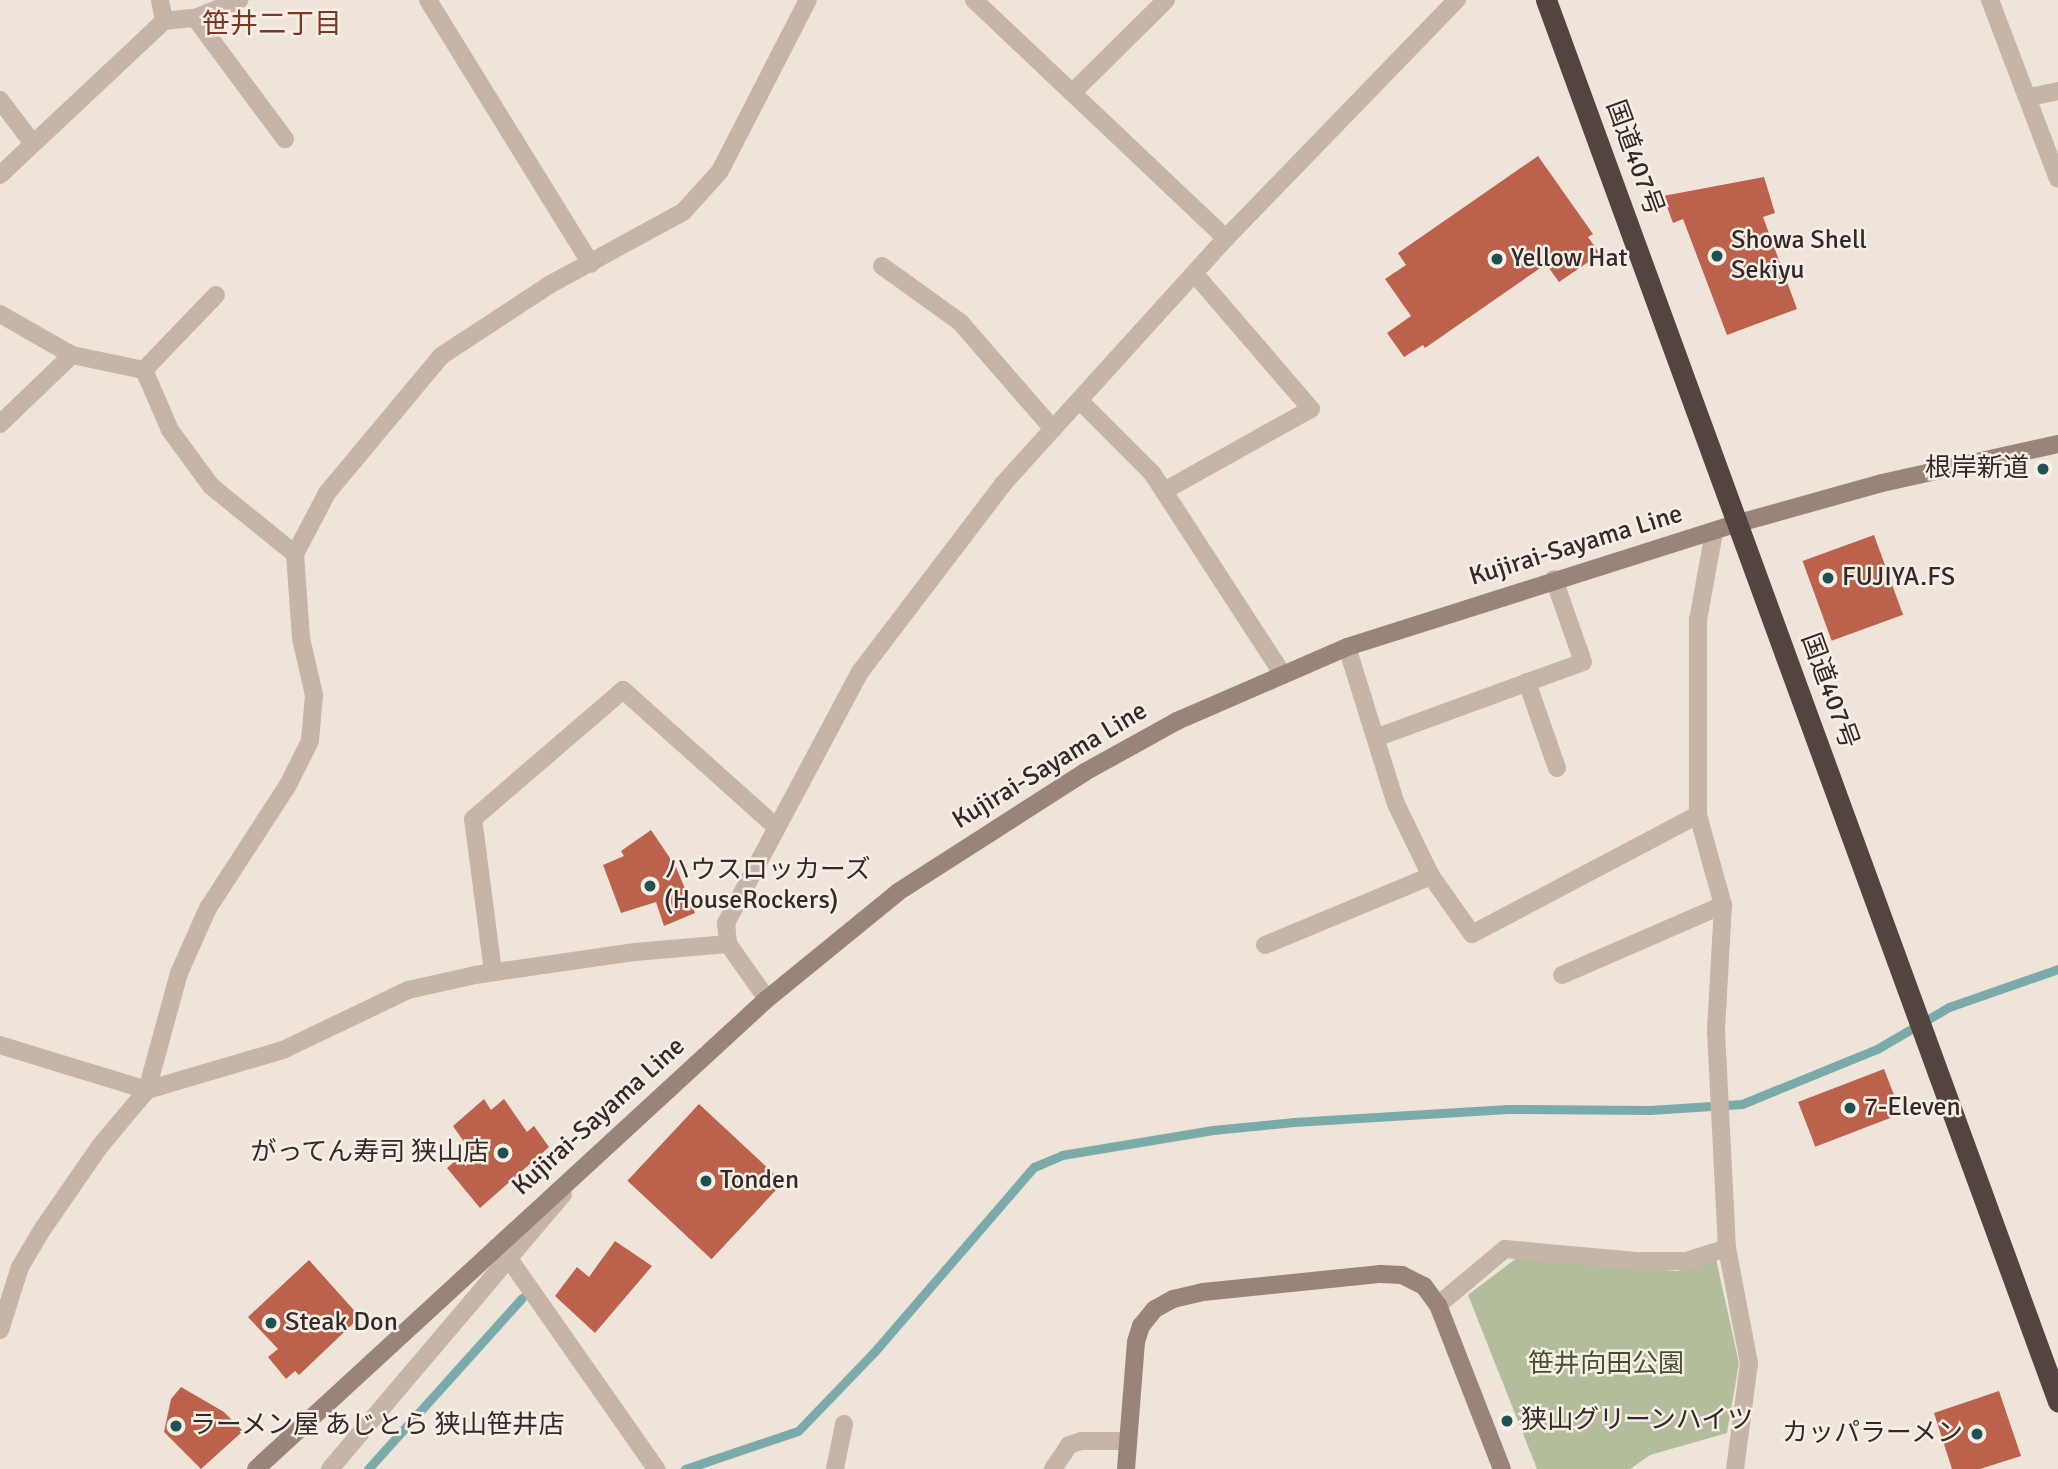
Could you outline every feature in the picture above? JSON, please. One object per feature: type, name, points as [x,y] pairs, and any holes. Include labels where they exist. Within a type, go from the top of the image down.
[{"type":"highway","name":"国道407号","points":[[1546,0],[2058,1401]]},
{"type":"main road","name":"Kujirai-Sayama Line","points":[[256,1469],[766,999],[898,892],[978,837],[1177,722],[1282,673],[1347,647],[1554,579],[1882,483],[2058,444]]},
{"type":"main road","points":[[1126,1469],[1141,1326],[1155,1309],[1173,1299],[1381,1274],[1402,1275],[1424,1286],[1438,1305],[1502,1469]]},
{"type":"street","points":[[160,0],[164,21]]},
{"type":"street","points":[[0,175],[32,141],[164,21],[195,18],[239,0]]},
{"type":"street","points":[[428,0],[591,264]]},
{"type":"street","points":[[0,1330],[20,1267],[100,1146],[147,1090],[179,973],[208,908],[288,785],[310,740],[314,695],[301,638],[295,554],[327,493],[441,356],[549,285],[683,212],[720,171],[808,0]]},
{"type":"street","points":[[974,0],[1226,238]]},
{"type":"street","points":[[1073,92],[1166,0]]},
{"type":"street","points":[[766,999],[728,944],[726,923],[860,672],[1003,484],[1226,238],[1457,0]]},
{"type":"street","points":[[1990,0],[2030,97],[2058,179]]},
{"type":"street","points":[[195,18],[285,139]]},
{"type":"street","points":[[2030,97],[2058,91]]},
{"type":"street","points":[[0,100],[32,141]]},
{"type":"street","points":[[881,266],[960,322],[1053,429]]},
{"type":"street","points":[[1164,491],[1311,409],[1194,273]]},
{"type":"street","points":[[144,370],[216,295]]},
{"type":"street","points":[[0,314],[72,355],[144,370]]},
{"type":"street","points":[[0,424],[72,355]]},
{"type":"street","points":[[144,370],[170,429],[211,486],[295,554]]},
{"type":"street","points":[[1079,400],[1152,473],[1282,673]]},
{"type":"street","points":[[1714,532],[1698,620],[1698,815],[1723,905],[1716,1031],[1727,1248],[1749,1363],[1735,1469]]},
{"type":"street","points":[[1378,737],[1583,662],[1554,579]]},
{"type":"street","points":[[1347,647],[1378,737],[1396,804],[1432,876],[1472,934],[1698,815]]},
{"type":"street","points":[[1527,682],[1558,768]]},
{"type":"street","points":[[493,972],[473,819],[623,690],[776,827]]},
{"type":"street","points":[[1265,945],[1432,876]]},
{"type":"street","points":[[1562,975],[1723,905]]},
{"type":"street","points":[[0,1045],[147,1090],[283,1050],[408,990],[493,972],[635,952],[728,944]]},
{"type":"street","points":[[330,1469],[512,1259],[586,1165]]},
{"type":"street","points":[[496,1247],[512,1259],[654,1466]]},
{"type":"street","points":[[1438,1305],[1505,1249],[1638,1261],[1686,1261],[1727,1248]]},
{"type":"street","points":[[0,1272],[20,1267]]},
{"type":"street","points":[[835,1469],[844,1424]]},
{"type":"street","points":[[1053,1469],[1069,1445],[1081,1441],[1128,1441]]},
{"type":"green space","name":"笹井向田公園","points":[[1518,1257],[1677,1271],[1716,1259],[1739,1363],[1727,1433],[1650,1455],[1630,1469],[1537,1469],[1468,1295]]},
{"type":"building","name":"Yellow Hat","points":[[1538,156],[1593,234],[1588,237],[1600,254],[1559,282],[1546,264],[1425,348],[1423,345],[1404,357],[1387,333],[1411,316],[1385,279],[1406,265],[1398,253]]},
{"type":"building","points":[[1764,177],[1775,213],[1763,217],[1797,309],[1727,335],[1683,219],[1673,223],[1663,196]]},
{"type":"building","points":[[1874,535],[1903,615],[1832,641],[1803,561]]},
{"type":"building","points":[[651,830],[676,867],[695,913],[664,926],[656,902],[621,913],[603,865],[624,856],[621,851]]},
{"type":"building","name":"7-Eleven","points":[[1884,1069],[1901,1114],[1815,1147],[1798,1102]]},
{"type":"building","name":"がってん寿司 狭山店","points":[[484,1099],[491,1110],[504,1099],[527,1132],[534,1126],[549,1147],[480,1208],[447,1168],[469,1149],[453,1126]]},
{"type":"building","name":"Tonden","points":[[699,1104],[783,1182],[711,1259],[627,1181]]},
{"type":"building","points":[[615,1241],[652,1266],[595,1333],[555,1296],[577,1267],[589,1277]]},
{"type":"building","points":[[309,1260],[360,1317],[299,1375],[295,1371],[286,1379],[268,1357],[278,1349],[248,1317]]},
{"type":"building","points":[[181,1387],[224,1412],[243,1431],[201,1469],[164,1432],[171,1399]]},
{"type":"building","name":"カッパラーメン","points":[[1999,1391],[2021,1456],[1980,1469],[1952,1469],[1934,1413]]},
{"type":"waterway","points":[[685,1469],[798,1431],[875,1351],[1034,1167],[1062,1155],[1213,1130],[1294,1122],[1508,1109],[1650,1110],[1742,1104],[1877,1049],[1949,1007],[2058,969]]},
{"type":"waterway","points":[[368,1469],[522,1298]]},
{"type":"place","name":"Showa Shell Sekiyu","points":[[1717,256]]},
{"type":"place","name":"Yellow Hat","points":[[1497,259]]},
{"type":"place","name":"根岸新道","points":[[2043,469]]},
{"type":"place","name":"FUJIYA.FS","points":[[1828,578]]},
{"type":"place","name":"ハウスロッカーズ (HouseRockers)","points":[[650,886]]},
{"type":"place","name":"7-Eleven","points":[[1850,1108]]},
{"type":"place","name":"がってん寿司 狭山店","points":[[503,1153]]},
{"type":"place","name":"Tonden","points":[[706,1181]]},
{"type":"place","name":"Steak Don","points":[[271,1323]]},
{"type":"place","name":"狭山グリーンハイツ","points":[[1507,1421]]},
{"type":"place","name":"ラーメン屋 あじとら 狭山笹井店","points":[[176,1426]]},
{"type":"place","name":"カッパラーメン","points":[[1977,1434]]},
{"type":"district","name":"笹井二丁目","points":[[272,24]]}]
